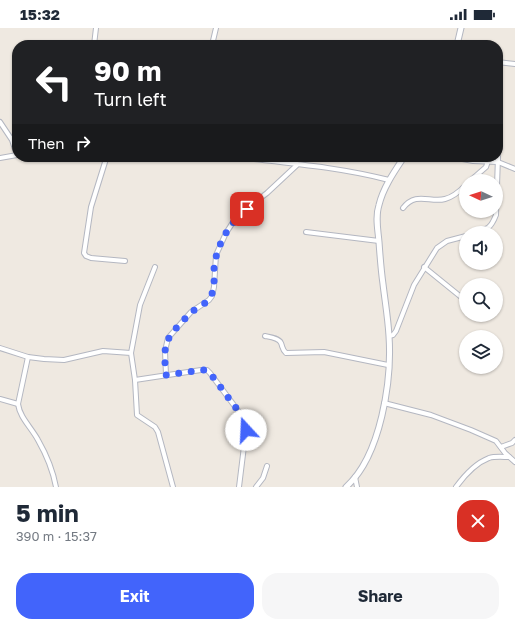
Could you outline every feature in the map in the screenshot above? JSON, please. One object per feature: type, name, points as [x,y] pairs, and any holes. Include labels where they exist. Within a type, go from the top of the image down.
[{"type":"street","points":[[95,40],[96,28]]},
{"type":"street","points":[[213,40],[216,28]]},
{"type":"street","points":[[458,40],[462,28]]},
{"type":"street","points":[[503,63],[515,64]]},
{"type":"street","points":[[0,122],[12,140]]},
{"type":"street","points":[[0,158],[12,156]]},
{"type":"street","points":[[105,162],[91,207],[84,253],[86,256],[91,258],[125,261]]},
{"type":"street","points":[[274,162],[365,174],[389,180]]},
{"type":"street","points":[[346,487],[356,477],[369,453],[381,423],[388,365],[389,336],[380,266],[377,226],[379,205],[389,180],[401,162]]},
{"type":"street","points":[[478,174],[486,167],[488,162]]},
{"type":"street","points":[[490,226],[496,215],[498,162],[515,169]]},
{"type":"street","points":[[166,375],[165,351],[168,338],[191,312],[209,300],[212,296],[216,255],[226,233],[237,216],[267,193],[297,165]]},
{"type":"street","points":[[403,208],[413,200],[425,198],[446,199],[459,191]]},
{"type":"street","points":[[306,232],[378,241]]},
{"type":"street","points":[[389,336],[393,335],[396,331],[407,299],[437,248],[442,244],[459,238]]},
{"type":"street","points":[[155,267],[140,305],[131,353],[135,380],[137,415],[155,427],[158,432],[173,487]]},
{"type":"street","points":[[424,268],[459,296]]},
{"type":"street","points":[[265,336],[279,340],[283,350],[286,353],[324,352],[388,365]]},
{"type":"street","points":[[0,348],[28,357],[64,360],[103,351],[131,353]]},
{"type":"street","points":[[28,357],[18,404],[19,410],[23,420],[37,439],[50,467],[56,487]]},
{"type":"street","points":[[135,380],[201,370],[206,370],[210,373],[242,416],[245,423],[246,430],[239,487]]},
{"type":"street","points":[[0,399],[18,404]]},
{"type":"street","points":[[384,403],[430,416],[471,430],[496,441],[515,462]]},
{"type":"street","points":[[501,447],[512,443],[515,440]]},
{"type":"street","points":[[456,487],[462,479],[480,463],[489,458],[509,457]]},
{"type":"street","points":[[256,487],[263,478],[267,466]]},
{"type":"street","points":[[356,477],[357,487]]},
{"type":"route","points":[[246,430],[242,416],[210,373],[206,370],[166,375],[165,351],[168,338],[191,312],[209,300],[212,296],[216,255],[226,233],[237,216],[247,209]]}]
